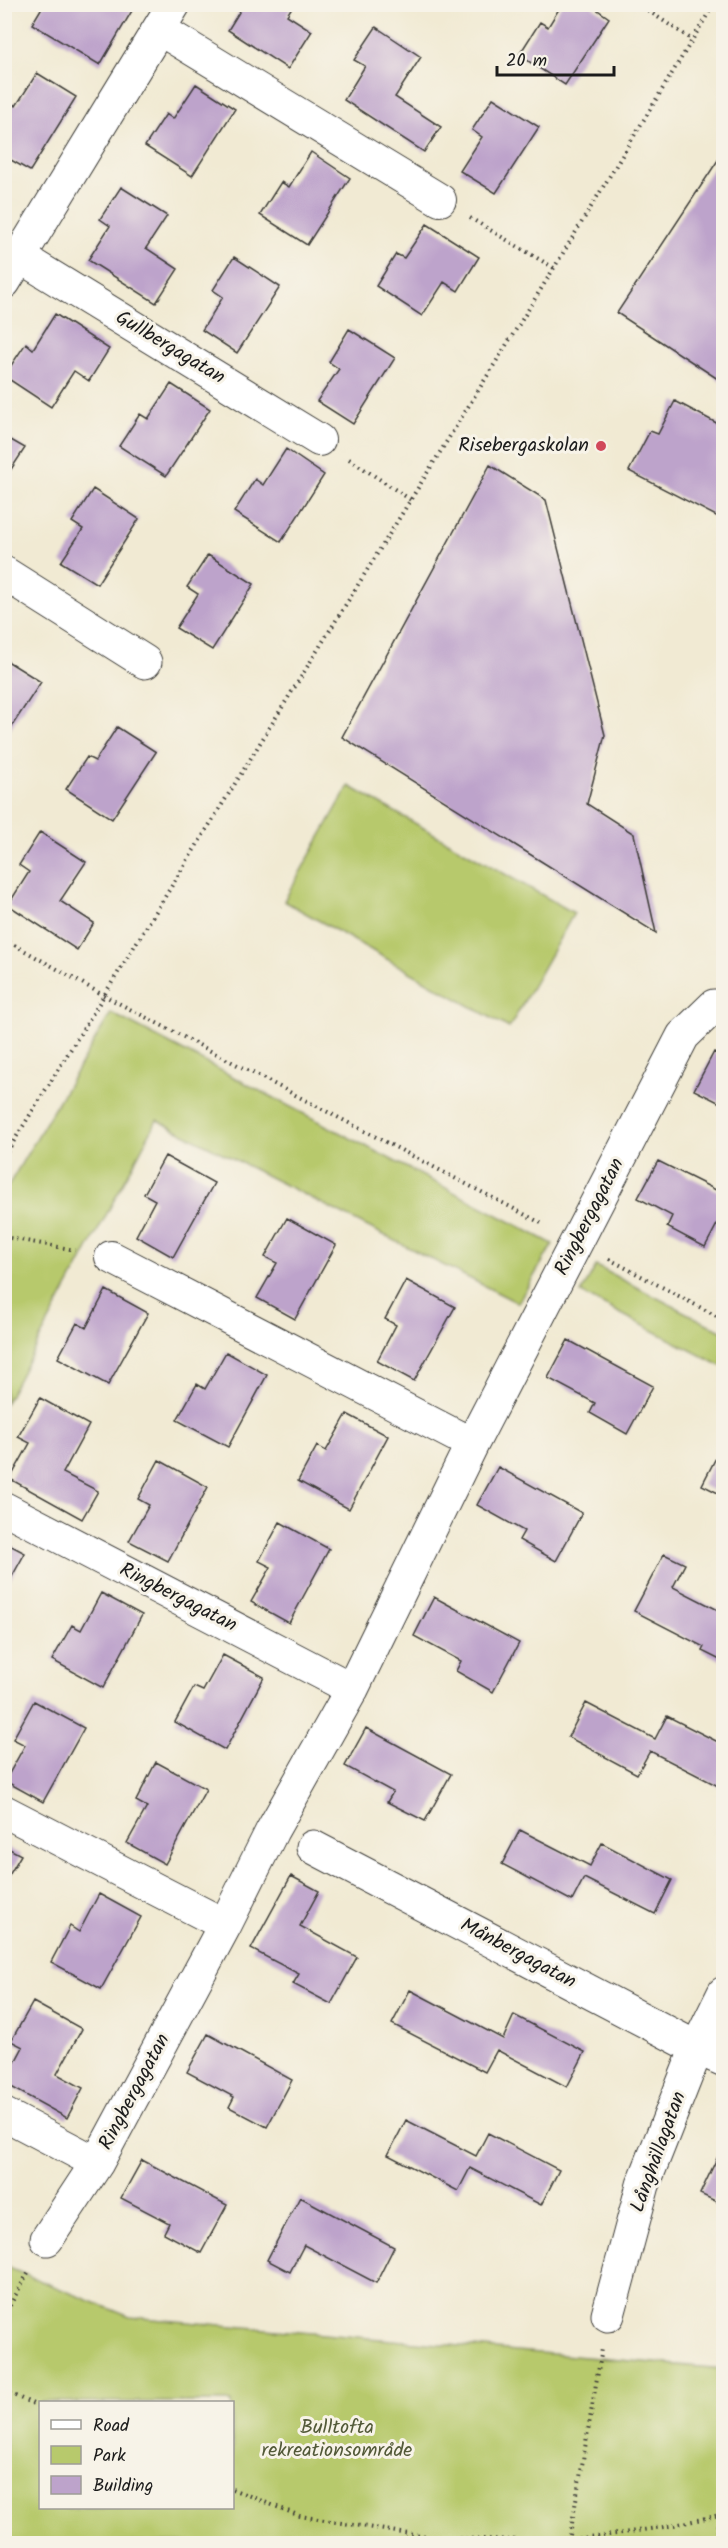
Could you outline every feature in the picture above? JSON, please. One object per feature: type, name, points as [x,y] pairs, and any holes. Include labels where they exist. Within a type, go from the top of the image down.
[{"type":"street","name":"Gullbergagatan","points":[[319,440],[12,269],[166,17],[440,200]]},
{"type":"street","points":[[4,573],[145,662]]},
{"type":"street","name":"Ringbergagatan","points":[[47,2239],[97,2163],[225,1925],[272,1831],[352,1689],[472,1444],[683,1036],[714,1006],[723,1007]]},
{"type":"street","points":[[111,1257],[472,1444]]},
{"type":"street","name":"Ringbergagatan","points":[[4,1508],[352,1689]]},
{"type":"street","points":[[4,1811],[225,1925]]},
{"type":"street","name":"Månbergagatan","points":[[313,1847],[710,2054]]},
{"type":"street","name":"Långhällagatan","points":[[608,2315],[643,2185],[710,2054],[723,1993]]},
{"type":"street","name":"Ringbergagatan","points":[[4,2114],[97,2163]]},
{"type":"path","points":[[638,4],[691,39]]},
{"type":"path","points":[[4,1157],[554,268],[714,4]]},
{"type":"path","points":[[440,200],[554,268]]},
{"type":"path","points":[[319,440],[411,500]]},
{"type":"path","points":[[4,939],[103,995],[723,1320]]},
{"type":"path","points":[[4,1237],[111,1257]]},
{"type":"path","points":[[4,2316],[47,2239]]},
{"type":"path","points":[[569,2541],[608,2315]]},
{"type":"path","points":[[4,2391],[39,2407]]},
{"type":"path","points":[[234,2490],[300,2516],[433,2538],[569,2541],[670,2526],[722,2514],[716,2544]]},
{"type":"green space","points":[[349,786],[574,913],[509,1028],[284,901]]},
{"type":"green space","points":[[111,1013],[553,1244],[518,1303],[157,1120],[5,1404],[5,1191]]},
{"type":"green space","points":[[596,1266],[723,1332],[723,1367],[581,1293]]},
{"type":"green space","name":"Bulltofta rekreationsområde","points":[[4,2266],[130,2317],[723,2369],[723,2543],[5,2543]]},
{"type":"building","points":[[44,4],[136,4],[100,65],[32,24]]},
{"type":"building","points":[[244,4],[294,4],[287,15],[312,31],[288,69],[228,30]]},
{"type":"building","points":[[433,4],[454,4],[448,14]]},
{"type":"building","points":[[562,4],[589,4],[609,18],[565,85],[519,55],[540,22],[548,27]]},
{"type":"building","points":[[376,27],[421,57],[395,97],[441,127],[424,152],[344,100],[365,66],[354,60]]},
{"type":"building","points":[[37,73],[76,97],[30,171],[4,156],[4,99],[16,106]]},
{"type":"building","points":[[196,84],[235,109],[192,176],[145,146],[166,114],[173,119]]},
{"type":"building","points":[[493,98],[539,127],[496,193],[460,171],[482,137],[472,130]]},
{"type":"building","points":[[724,151],[724,383],[617,313]]},
{"type":"building","points":[[311,152],[350,178],[307,245],[260,215],[281,182],[289,187]]},
{"type":"building","points":[[121,187],[167,216],[146,248],[178,269],[156,303],[88,260],[110,226],[100,219]]},
{"type":"building","points":[[427,224],[479,257],[458,291],[444,282],[422,316],[376,286],[396,254],[404,258]]},
{"type":"building","points":[[234,257],[280,287],[237,353],[202,330],[223,297],[213,290]]},
{"type":"building","points":[[55,314],[109,349],[89,381],[74,371],[51,407],[4,376],[26,343],[33,349]]},
{"type":"building","points":[[349,329],[395,358],[353,424],[317,401],[339,369],[329,362]]},
{"type":"building","points":[[171,384],[210,409],[166,476],[119,446],[140,414],[148,419]]},
{"type":"building","points":[[675,401],[724,427],[724,520],[629,471],[650,431],[658,434]]},
{"type":"building","points":[[4,436],[25,448],[4,480]]},
{"type":"building","points":[[286,449],[324,475],[281,542],[234,512],[255,479],[263,485]]},
{"type":"building","points":[[490,465],[546,500],[605,735],[587,804],[634,834],[656,933],[342,737]]},
{"type":"building","points":[[93,489],[139,519],[97,584],[61,562],[83,529],[72,522]]},
{"type":"building","points":[[208,555],[254,584],[212,650],[176,628],[198,594],[187,587]]},
{"type":"building","points":[[4,659],[41,682],[4,738]]},
{"type":"building","points":[[117,727],[156,752],[112,819],[66,789],[87,757],[95,761]]},
{"type":"building","points":[[40,832],[86,862],[60,901],[94,923],[77,950],[8,905],[29,872],[19,865]]},
{"type":"building","points":[[714,1052],[724,1057],[724,1105],[694,1090]]},
{"type":"building","points":[[165,1156],[214,1183],[173,1257],[136,1236],[155,1200],[144,1194]]},
{"type":"building","points":[[658,1161],[724,1194],[724,1211],[705,1247],[667,1227],[672,1216],[638,1198]]},
{"type":"building","points":[[287,1218],[336,1245],[295,1319],[257,1298],[277,1263],[265,1257]]},
{"type":"building","points":[[406,1280],[455,1307],[414,1381],[377,1361],[396,1325],[385,1319]]},
{"type":"building","points":[[106,1290],[148,1313],[108,1385],[58,1358],[77,1323],[86,1328]]},
{"type":"building","points":[[568,1340],[653,1386],[627,1434],[590,1413],[595,1403],[548,1378]]},
{"type":"building","points":[[226,1352],[267,1375],[228,1447],[177,1420],[197,1384],[205,1389]]},
{"type":"building","points":[[40,1398],[89,1425],[63,1473],[98,1491],[82,1519],[10,1479],[30,1443],[18,1437]]},
{"type":"building","points":[[347,1414],[388,1436],[349,1509],[298,1481],[317,1446],[326,1451]]},
{"type":"building","points":[[720,1450],[724,1452],[724,1496],[702,1485]]},
{"type":"building","points":[[159,1460],[208,1487],[168,1561],[129,1541],[149,1505],[138,1499]]},
{"type":"building","points":[[498,1467],[582,1513],[556,1561],[519,1540],[524,1531],[477,1505]]},
{"type":"building","points":[[280,1522],[329,1549],[289,1623],[251,1602],[271,1567],[259,1561]]},
{"type":"building","points":[[4,1542],[25,1553],[4,1591]]},
{"type":"building","points":[[664,1554],[685,1564],[673,1587],[724,1613],[724,1662],[702,1651],[704,1647],[634,1611]]},
{"type":"building","points":[[101,1593],[142,1615],[103,1688],[52,1660],[72,1625],[81,1630]]},
{"type":"building","points":[[434,1597],[519,1643],[493,1692],[456,1671],[461,1661],[414,1636]]},
{"type":"building","points":[[223,1655],[264,1677],[225,1750],[175,1722],[194,1687],[203,1691]]},
{"type":"building","points":[[34,1701],[84,1728],[43,1802],[5,1781],[25,1745],[13,1739]]},
{"type":"building","points":[[586,1703],[655,1739],[667,1716],[724,1745],[724,1781],[720,1787],[650,1751],[637,1774],[568,1737]]},
{"type":"building","points":[[366,1728],[451,1774],[425,1821],[387,1802],[393,1792],[345,1766]]},
{"type":"building","points":[[156,1762],[206,1789],[165,1864],[127,1843],[147,1807],[136,1801]]},
{"type":"building","points":[[520,1830],[590,1866],[602,1843],[672,1880],[655,1914],[584,1878],[572,1901],[502,1864]]},
{"type":"building","points":[[4,1846],[21,1855],[4,1884]]},
{"type":"building","points":[[291,1876],[319,1891],[300,1926],[357,1957],[331,2004],[293,1984],[299,1974],[251,1949]]},
{"type":"building","points":[[99,1894],[141,1917],[101,1989],[51,1962],[70,1926],[79,1932]]},
{"type":"building","points":[[410,1990],[503,2039],[514,2015],[585,2052],[567,2087],[497,2050],[485,2072],[392,2024]]},
{"type":"building","points":[[33,2002],[82,2029],[57,2074],[83,2088],[67,2118],[4,2083],[23,2047],[11,2041]]},
{"type":"building","points":[[208,2034],[292,2080],[267,2127],[229,2107],[234,2097],[187,2072]]},
{"type":"building","points":[[406,2120],[476,2156],[488,2133],[559,2170],[541,2205],[470,2168],[458,2191],[388,2155]]},
{"type":"building","points":[[720,2152],[724,2154],[724,2205],[700,2194]]},
{"type":"building","points":[[142,2160],[227,2205],[201,2253],[164,2233],[169,2223],[121,2198]]},
{"type":"building","points":[[300,2197],[394,2247],[376,2283],[304,2245],[290,2272],[267,2260]]},
{"type":"place","name":"Risebergaskolan","points":[[601,446]]}]
